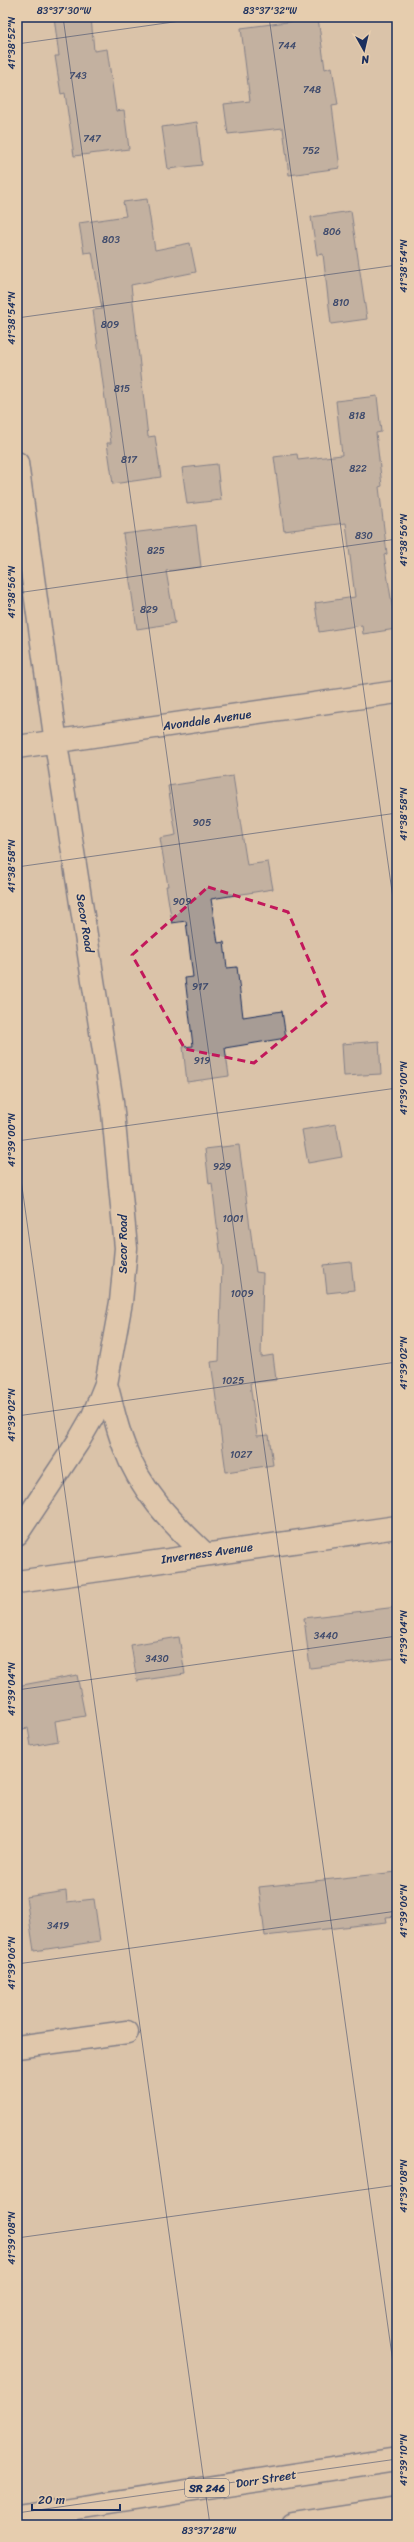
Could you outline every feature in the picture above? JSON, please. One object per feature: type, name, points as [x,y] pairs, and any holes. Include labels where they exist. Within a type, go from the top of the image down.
[{"type":"street","name":"Secor Road","points":[[17,463],[56,743],[112,1102],[122,1193],[126,1248],[121,1302],[106,1384],[78,1442],[17,1534]]},
{"type":"street","name":"Avondale Avenue","points":[[17,747],[56,743],[397,692]]},
{"type":"street","name":"Secor Road","points":[[106,1384],[124,1447],[138,1476],[171,1522],[204,1553]]},
{"type":"street","name":"Inverness Avenue","points":[[17,1582],[204,1553],[397,1527]]},
{"type":"street","points":[[17,2047],[127,2032]]},
{"type":"street","name":"Dorr Street","points":[[17,2517],[397,2459]]},
{"type":"street","points":[[293,2525],[397,2509]]},
{"type":"highlighted area","points":[[208,887],[288,912],[327,1002],[254,1063],[185,1049],[132,955]]},
{"type":"building","points":[[54,17],[91,17],[94,51],[107,49],[116,111],[124,110],[129,149],[74,156],[65,93],[61,94],[55,56],[59,56]]},
{"type":"building","points":[[318,18],[325,69],[332,67],[338,105],[332,106],[340,168],[289,175],[283,128],[228,134],[224,104],[250,101],[241,28]]},
{"type":"building","points":[[197,122],[202,165],[168,169],[162,127]]},
{"type":"building","points":[[147,199],[155,250],[190,243],[196,272],[131,285],[148,437],[155,436],[161,477],[113,484],[107,443],[111,443],[93,310],[102,309],[92,252],[84,253],[79,223],[126,216],[123,202]]},
{"type":"building","points":[[351,211],[367,319],[331,324],[323,254],[317,255],[311,217]]},
{"type":"building","points":[[377,396],[381,432],[376,433],[382,486],[379,487],[387,554],[384,555],[396,629],[363,634],[362,625],[319,632],[315,603],[355,597],[346,523],[284,531],[274,457],[297,454],[298,460],[342,455],[336,401]]},
{"type":"building","points":[[217,464],[221,500],[187,504],[182,468]]},
{"type":"building","points":[[196,525],[201,567],[166,571],[175,623],[137,629],[123,534]]},
{"type":"building","points":[[233,776],[247,865],[268,862],[273,889],[211,899],[218,943],[224,942],[227,968],[237,967],[243,1017],[282,1011],[286,1038],[225,1048],[229,1076],[187,1082],[183,1047],[193,1046],[185,978],[193,977],[186,921],[172,923],[166,886],[168,886],[160,838],[176,835],[168,786]]},
{"type":"building","points":[[379,1041],[381,1074],[344,1076],[342,1044]]},
{"type":"building","points":[[336,1124],[342,1157],[308,1163],[302,1130]]},
{"type":"building","points":[[239,1145],[256,1272],[263,1273],[261,1357],[273,1355],[276,1380],[250,1383],[257,1436],[269,1435],[273,1465],[226,1472],[211,1362],[219,1361],[222,1267],[212,1183],[209,1184],[205,1149]]},
{"type":"building","points":[[351,1262],[354,1290],[327,1293],[324,1265]]},
{"type":"building","points":[[397,1607],[397,1658],[310,1668],[304,1618]]},
{"type":"building","points":[[179,1637],[185,1674],[137,1681],[131,1645]]},
{"type":"building","points":[[77,1675],[85,1716],[55,1721],[58,1741],[31,1746],[28,1728],[17,1730],[17,1686]]},
{"type":"building","points":[[397,1872],[397,1916],[386,1917],[387,1922],[265,1936],[259,1887]]},
{"type":"building","points":[[66,1891],[67,1902],[94,1899],[100,1941],[34,1951],[26,1897]]}]
